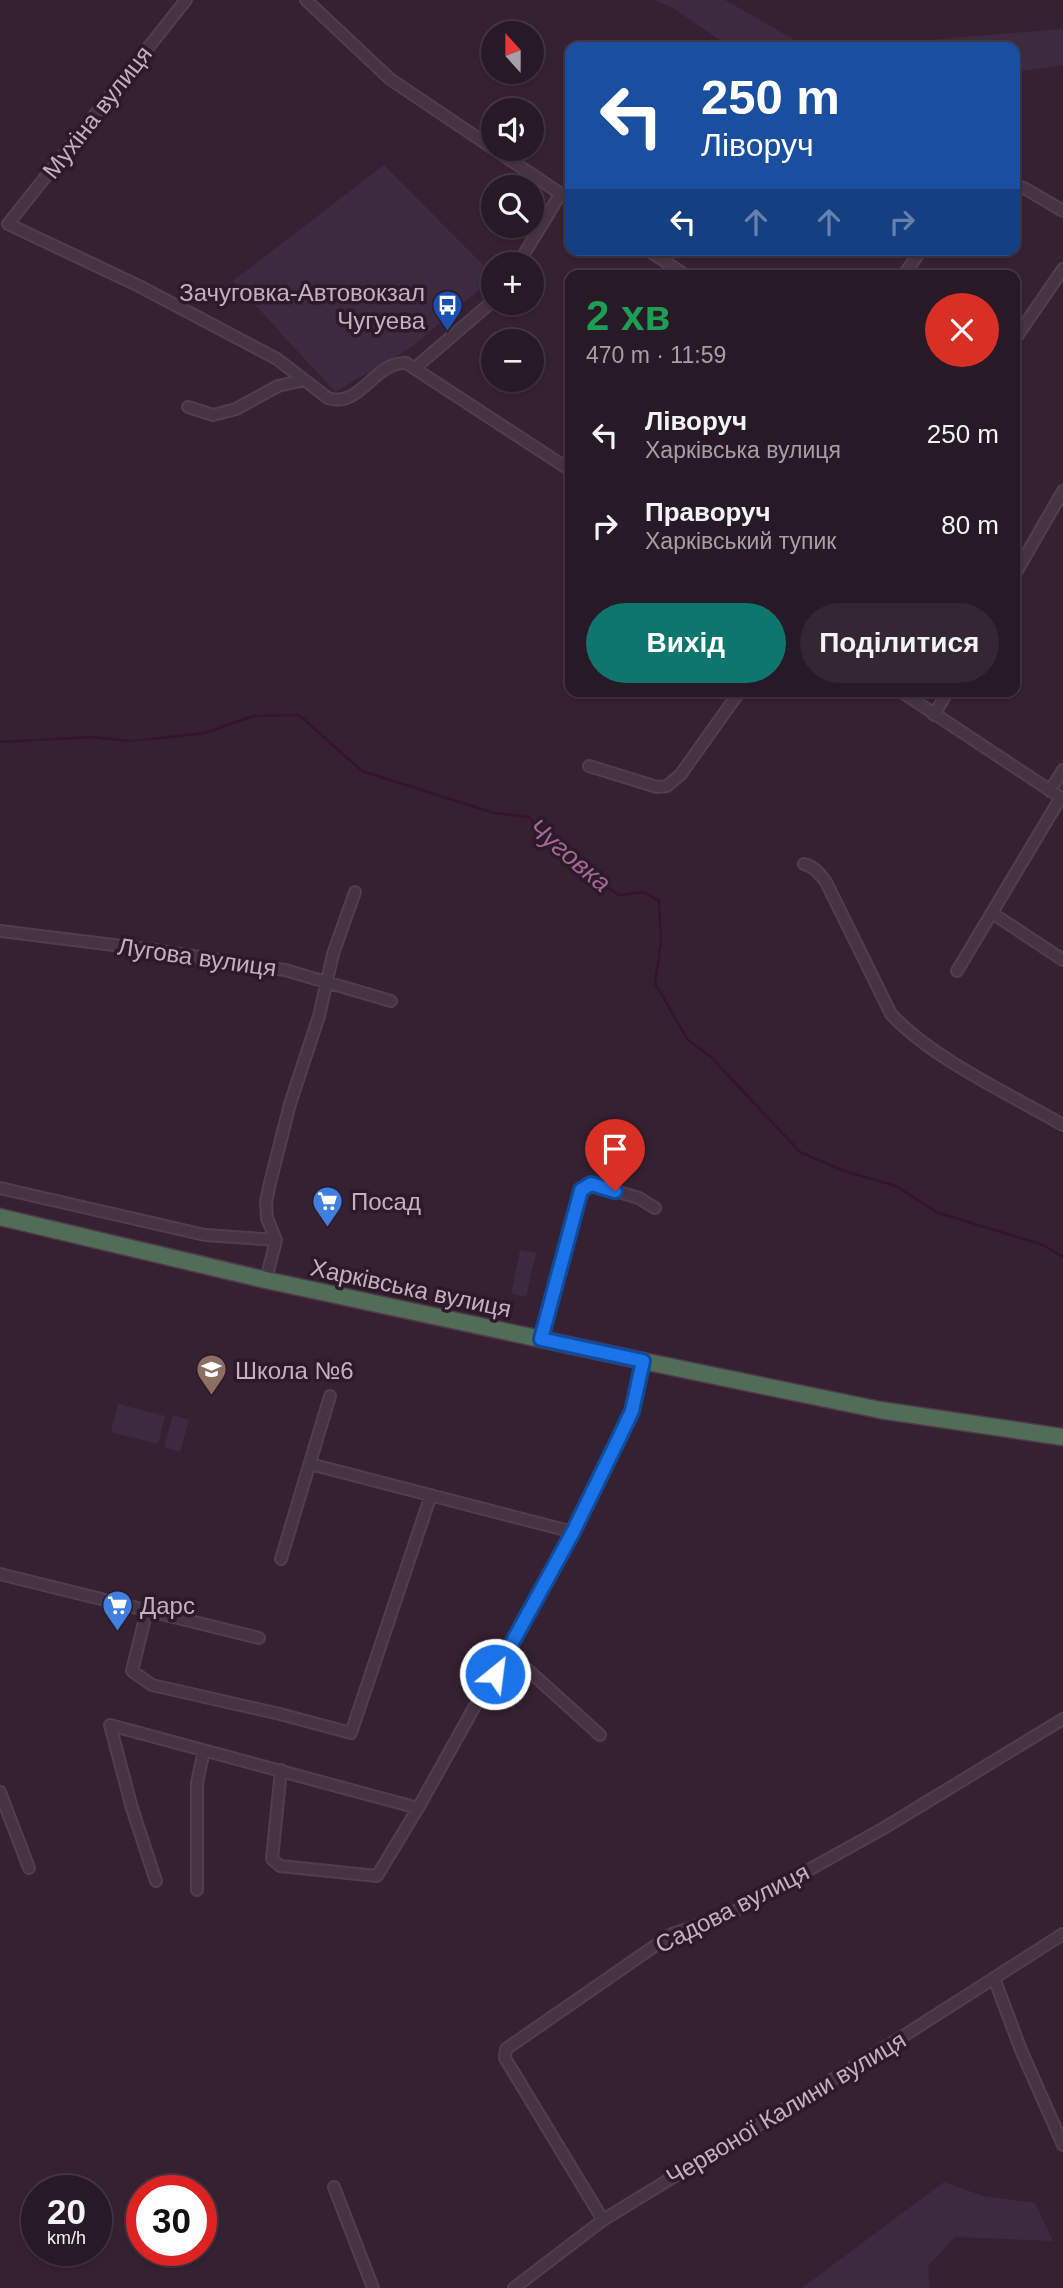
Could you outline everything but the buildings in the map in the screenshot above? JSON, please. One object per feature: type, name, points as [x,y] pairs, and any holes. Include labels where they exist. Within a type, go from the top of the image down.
[{"type":"highway","name":"Харківська вулиця","points":[[0,1217],[267,1280],[643,1361],[880,1410],[1063,1437]]},
{"type":"street","name":"Мухіна вулиця","points":[[186,0],[8,224],[139,286],[276,359],[304,380]]},
{"type":"street","points":[[306,0],[390,79],[481,140]]},
{"type":"street","points":[[512,161],[565,196]]},
{"type":"street","points":[[1020,187],[1063,211]]},
{"type":"street","points":[[527,252],[565,198]]},
{"type":"street","points":[[657,256],[678,270]]},
{"type":"street","points":[[1020,332],[1063,268]]},
{"type":"street","points":[[415,368],[481,311]]},
{"type":"street","points":[[188,407],[213,415],[236,409],[278,386],[304,380],[328,398],[345,399],[391,365],[406,363],[565,467]]},
{"type":"street","points":[[1020,565],[1063,491]]},
{"type":"street","points":[[589,766],[657,787],[667,786],[681,774],[736,697]]},
{"type":"street","points":[[908,697],[1062,798],[957,971]]},
{"type":"street","points":[[934,715],[944,697]]},
{"type":"street","points":[[1050,791],[1063,770]]},
{"type":"street","points":[[804,864],[818,872],[826,882],[891,1014],[901,1025],[957,1065],[1063,1125]]},
{"type":"street","points":[[267,1280],[276,1240],[267,1218],[266,1202],[290,1104],[319,1016],[333,954],[355,892]]},
{"type":"street","points":[[992,913],[1063,960]]},
{"type":"street","name":"Лугова вулиця","points":[[0,931],[285,970],[327,983],[344,985],[391,1001]]},
{"type":"street","points":[[541,1339],[581,1190],[591,1184],[639,1198],[654,1208]]},
{"type":"street","points":[[0,1188],[205,1235],[276,1240]]},
{"type":"street","points":[[281,1770],[272,1859],[279,1866],[377,1876],[573,1532],[632,1411],[643,1361]]},
{"type":"street","points":[[281,1559],[330,1396]]},
{"type":"street","points":[[310,1464],[573,1532]]},
{"type":"street","points":[[147,1610],[132,1671],[152,1685],[351,1733],[431,1495]]},
{"type":"street","points":[[0,1574],[259,1639]]},
{"type":"street","points":[[507,1651],[600,1735]]},
{"type":"street","name":"Садова вулиця","points":[[603,2220],[505,2058],[506,2049],[672,1934],[726,1916],[884,1828],[1063,1719]]},
{"type":"street","points":[[156,1881],[132,1808],[110,1725],[418,1808]]},
{"type":"street","points":[[197,1891],[197,1783],[204,1750]]},
{"type":"street","points":[[0,1792],[29,1868]]},
{"type":"street","name":"Червоної Калини вулиця","points":[[514,2288],[603,2220],[1063,1934]]},
{"type":"street","points":[[994,1978],[1021,2050],[1063,2145]]},
{"type":"street","points":[[334,2188],[373,2288]]},
{"type":"shaded area","points":[[654,0],[725,0],[798,42],[723,42],[673,8]]},
{"type":"shaded area","points":[[1063,27],[1063,65],[1020,71],[1020,42],[904,42]]},
{"type":"shaded area","points":[[384,165],[481,263],[481,288],[413,346],[335,392],[233,281]]},
{"type":"shaded area","points":[[520,1250],[536,1253],[526,1297],[511,1294]]},
{"type":"shaded area","points":[[118,1404],[165,1416],[158,1444],[111,1432]]},
{"type":"shaded area","points":[[173,1415],[189,1420],[180,1452],[164,1447]]},
{"type":"shaded area","points":[[944,2182],[983,2196],[1035,2203],[1053,2241],[955,2237],[928,2266],[930,2288],[802,2288]]},
{"type":"waterway","name":"Чуговка","points":[[0,742],[91,737],[129,741],[205,733],[253,716],[299,715],[362,771],[494,813],[529,817],[551,846],[575,866],[619,895],[644,892],[659,901],[661,943],[655,983],[687,1039],[711,1057],[800,1152],[844,1171],[896,1186],[936,1212],[1043,1245],[1063,1257]]},
{"type":"place","name":"Зачуговка-Автовокзал Чугуева","points":[[448,333]]},
{"type":"place","name":"Посад","points":[[328,1228]]},
{"type":"place","name":"Школа №6","points":[[212,1397]]},
{"type":"place","name":"Дарс","points":[[117,1632]]},
{"type":"route","points":[[495,1674],[585,1509],[632,1411],[643,1361],[541,1339],[581,1190],[591,1184],[615,1191]]}]
